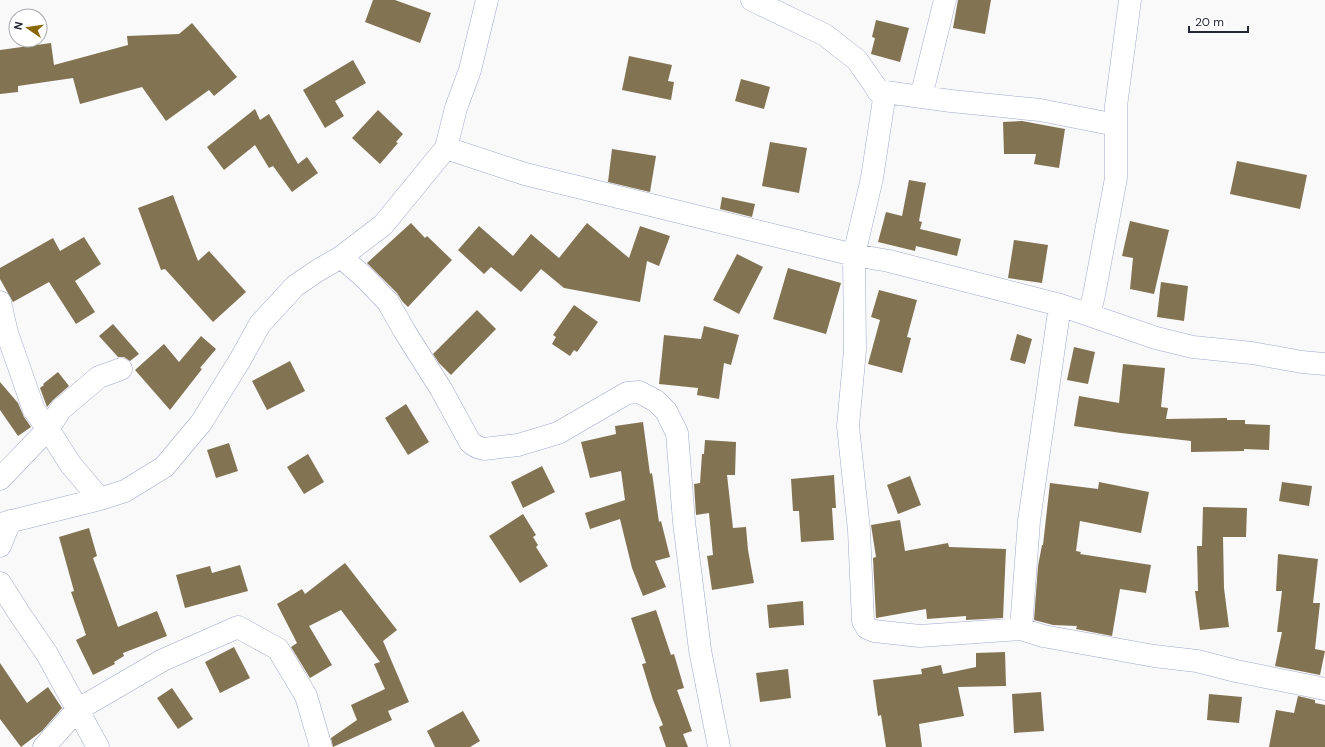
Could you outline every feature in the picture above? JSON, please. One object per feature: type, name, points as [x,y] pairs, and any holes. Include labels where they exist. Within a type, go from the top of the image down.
[{"type":"street","points":[[0,546],[5,522],[100,499],[125,491],[164,467],[201,423],[240,360],[260,324],[295,286],[316,271],[341,257],[383,225],[446,148],[456,108],[470,70],[487,0]]},
{"type":"street","points":[[752,0],[825,35],[857,60],[884,99],[872,178],[854,255],[855,350],[848,430],[859,530],[863,621],[867,628],[874,632],[920,636],[1021,629],[1043,636],[1154,656],[1197,661],[1236,671],[1325,689]]},
{"type":"street","points":[[921,97],[945,0]]},
{"type":"street","points":[[1089,315],[1116,178],[1116,106],[1130,0]]},
{"type":"street","points":[[878,91],[951,101],[1040,110],[1116,125]]},
{"type":"street","points":[[446,148],[525,174],[854,255],[889,261],[1060,305],[1156,338],[1193,347],[1252,353],[1302,362],[1325,364]]},
{"type":"street","points":[[341,257],[365,278],[388,302],[441,389],[470,442],[479,448],[484,449],[518,445],[558,433],[627,393],[632,392],[639,392],[656,401],[666,411],[677,433],[684,522],[700,650],[719,747]]},
{"type":"street","points":[[0,302],[7,333],[34,410],[71,465],[100,499]]},
{"type":"street","points":[[1021,629],[1029,521],[1060,305]]},
{"type":"street","points":[[0,479],[48,429],[61,409],[99,377],[121,369]]},
{"type":"street","points":[[0,583],[47,654],[98,747]]},
{"type":"street","points":[[44,747],[78,710],[162,660],[238,627],[278,649],[306,696],[321,747]]},
{"type":"building","points":[[373,0],[395,0],[431,13],[420,43],[365,22]]},
{"type":"building","points":[[958,0],[991,0],[985,34],[953,28]]},
{"type":"building","points":[[876,20],[909,28],[900,62],[871,54],[875,38],[872,37]]},
{"type":"building","points":[[192,23],[237,77],[214,96],[209,90],[166,121],[142,87],[80,104],[73,78],[18,86],[18,92],[0,94],[0,50],[15,48],[48,48],[48,43],[51,43],[54,65],[128,45],[127,36],[179,34]]},
{"type":"building","points":[[629,56],[672,65],[668,81],[674,82],[671,100],[622,90]]},
{"type":"building","points":[[353,60],[366,83],[335,101],[344,116],[325,128],[303,90]]},
{"type":"building","points":[[741,79],[770,87],[764,109],[735,101]]},
{"type":"building","points":[[255,109],[260,120],[269,114],[298,164],[307,157],[318,173],[292,192],[273,166],[269,168],[255,145],[224,170],[207,147]]},
{"type":"building","points":[[378,110],[403,134],[396,142],[398,143],[380,164],[352,138]]},
{"type":"building","points":[[1022,121],[1065,129],[1059,168],[1034,164],[1036,154],[1004,154],[1003,122]]},
{"type":"building","points":[[770,142],[807,148],[799,193],[762,186]]},
{"type":"building","points":[[612,149],[656,156],[650,192],[608,182]]},
{"type":"building","points":[[1237,161],[1307,175],[1300,209],[1230,194]]},
{"type":"building","points":[[909,180],[926,183],[919,221],[922,222],[920,229],[961,239],[957,256],[916,246],[915,251],[878,242],[886,212],[902,216]]},
{"type":"building","points":[[173,195],[198,261],[209,251],[246,292],[213,322],[165,269],[161,270],[138,208]]},
{"type":"building","points":[[722,197],[755,204],[752,217],[720,209]]},
{"type":"building","points":[[1130,221],[1169,230],[1154,294],[1130,289],[1133,258],[1122,256]]},
{"type":"building","points":[[411,223],[425,238],[427,236],[452,260],[408,307],[397,293],[367,263]]},
{"type":"building","points":[[587,223],[629,258],[640,226],[670,236],[659,266],[647,261],[640,302],[564,288],[541,269],[521,292],[491,267],[484,274],[458,250],[479,226],[513,256],[531,234],[559,258]]},
{"type":"building","points":[[84,237],[101,264],[75,281],[95,312],[76,324],[49,282],[13,302],[0,279],[0,268],[53,238],[60,251]]},
{"type":"building","points":[[1014,240],[1048,245],[1042,283],[1008,278]]},
{"type":"building","points":[[737,254],[763,267],[739,314],[713,300]]},
{"type":"building","points":[[788,268],[841,283],[826,334],[773,319]]},
{"type":"building","points":[[1161,282],[1188,286],[1184,321],[1157,317]]},
{"type":"building","points":[[879,290],[917,300],[907,337],[911,338],[902,373],[868,364],[880,320],[871,317]]},
{"type":"building","points":[[574,305],[598,322],[577,352],[574,350],[570,356],[552,344],[556,337],[553,335]]},
{"type":"building","points":[[477,310],[496,329],[451,375],[439,363],[433,354]]},
{"type":"building","points":[[113,324],[139,354],[130,361],[124,357],[118,357],[99,336]]},
{"type":"building","points":[[704,326],[739,335],[731,365],[724,363],[719,399],[697,395],[698,388],[659,384],[664,335],[701,339]]},
{"type":"building","points":[[1017,334],[1032,339],[1025,364],[1010,360]]},
{"type":"building","points":[[201,336],[216,349],[200,368],[202,369],[170,410],[135,370],[164,344],[179,362]]},
{"type":"building","points":[[1074,347],[1095,352],[1088,384],[1067,380]]},
{"type":"building","points":[[290,361],[305,391],[267,410],[252,381]]},
{"type":"building","points":[[1123,364],[1165,368],[1161,407],[1168,408],[1166,419],[1227,418],[1227,420],[1245,420],[1245,424],[1270,425],[1269,450],[1244,449],[1244,451],[1191,452],[1191,441],[1074,426],[1079,396],[1119,403]]},
{"type":"building","points":[[58,372],[69,386],[47,407],[40,388]]},
{"type":"building","points":[[0,382],[18,403],[24,417],[31,427],[18,436],[0,410]]},
{"type":"building","points":[[406,404],[429,442],[408,455],[385,418]]},
{"type":"building","points":[[643,422],[650,474],[652,473],[659,522],[661,521],[670,557],[655,561],[666,587],[643,596],[632,568],[620,519],[590,529],[585,513],[625,500],[621,471],[590,478],[581,442],[616,434],[615,426]]},
{"type":"building","points":[[705,440],[736,442],[735,475],[727,475],[733,528],[746,527],[748,550],[754,583],[712,590],[707,556],[713,555],[709,513],[696,515],[694,484],[700,483],[702,454],[704,454]]},
{"type":"building","points":[[229,443],[238,471],[216,478],[207,450]]},
{"type":"building","points":[[308,454],[324,482],[304,494],[287,467]]},
{"type":"building","points":[[542,466],[555,492],[523,508],[511,482]]},
{"type":"building","points":[[834,475],[836,508],[832,508],[834,540],[801,542],[799,511],[793,511],[791,479]]},
{"type":"building","points":[[910,476],[921,505],[898,514],[887,485]]},
{"type":"building","points":[[1099,482],[1149,492],[1141,533],[1080,521],[1076,551],[1081,552],[1080,554],[1151,565],[1146,593],[1120,589],[1112,636],[1076,629],[1077,626],[1053,625],[1034,620],[1038,566],[1043,545],[1050,483],[1098,489]]},
{"type":"building","points":[[1282,482],[1312,486],[1309,506],[1279,501]]},
{"type":"building","points":[[1203,507],[1247,508],[1246,537],[1223,537],[1224,588],[1229,627],[1200,630],[1195,591],[1198,591],[1197,546],[1202,546]]},
{"type":"building","points":[[523,514],[536,535],[533,537],[538,545],[536,547],[548,566],[520,583],[489,536]]},
{"type":"building","points":[[900,520],[905,551],[948,543],[949,547],[1006,549],[1003,618],[966,620],[966,616],[927,619],[926,609],[876,618],[873,558],[876,557],[871,525]]},
{"type":"building","points":[[89,528],[97,556],[93,558],[118,627],[157,611],[167,636],[123,653],[124,656],[114,662],[115,664],[93,675],[76,640],[86,635],[71,592],[74,591],[59,537]]},
{"type":"building","points":[[1278,554],[1318,559],[1313,603],[1320,603],[1315,649],[1325,651],[1320,675],[1275,666],[1282,632],[1277,632],[1282,591],[1276,591]]},
{"type":"building","points":[[345,563],[397,630],[383,641],[409,702],[388,711],[392,720],[333,747],[331,738],[357,720],[351,705],[385,689],[374,664],[380,662],[341,610],[309,626],[332,665],[310,678],[291,647],[297,643],[277,604],[302,589],[305,594]]},
{"type":"building","points":[[240,565],[248,591],[185,608],[176,575],[210,566],[212,573]]},
{"type":"building","points":[[803,601],[804,625],[769,628],[767,605]]},
{"type":"building","points":[[656,610],[671,655],[674,654],[684,688],[677,690],[692,731],[683,734],[688,747],[666,747],[659,727],[663,725],[653,700],[642,664],[646,663],[631,618]]},
{"type":"building","points":[[234,647],[250,678],[220,693],[205,662]]},
{"type":"building","points":[[1005,652],[1006,686],[958,687],[964,716],[919,724],[922,747],[886,747],[881,715],[878,716],[873,680],[922,674],[921,669],[941,665],[943,674],[976,667],[976,653]]},
{"type":"building","points":[[0,663],[27,703],[48,687],[62,708],[42,731],[21,747],[0,719]]},
{"type":"building","points":[[788,669],[791,698],[760,702],[756,673]]},
{"type":"building","points":[[172,688],[193,719],[178,729],[157,698]]},
{"type":"building","points":[[1041,692],[1044,731],[1014,733],[1012,694]]},
{"type":"building","points":[[1209,694],[1242,697],[1239,723],[1207,720]]},
{"type":"building","points":[[1298,696],[1315,700],[1315,703],[1325,705],[1325,747],[1269,747],[1276,710],[1294,713]]},
{"type":"building","points":[[463,711],[480,741],[470,747],[435,747],[427,731]]}]
